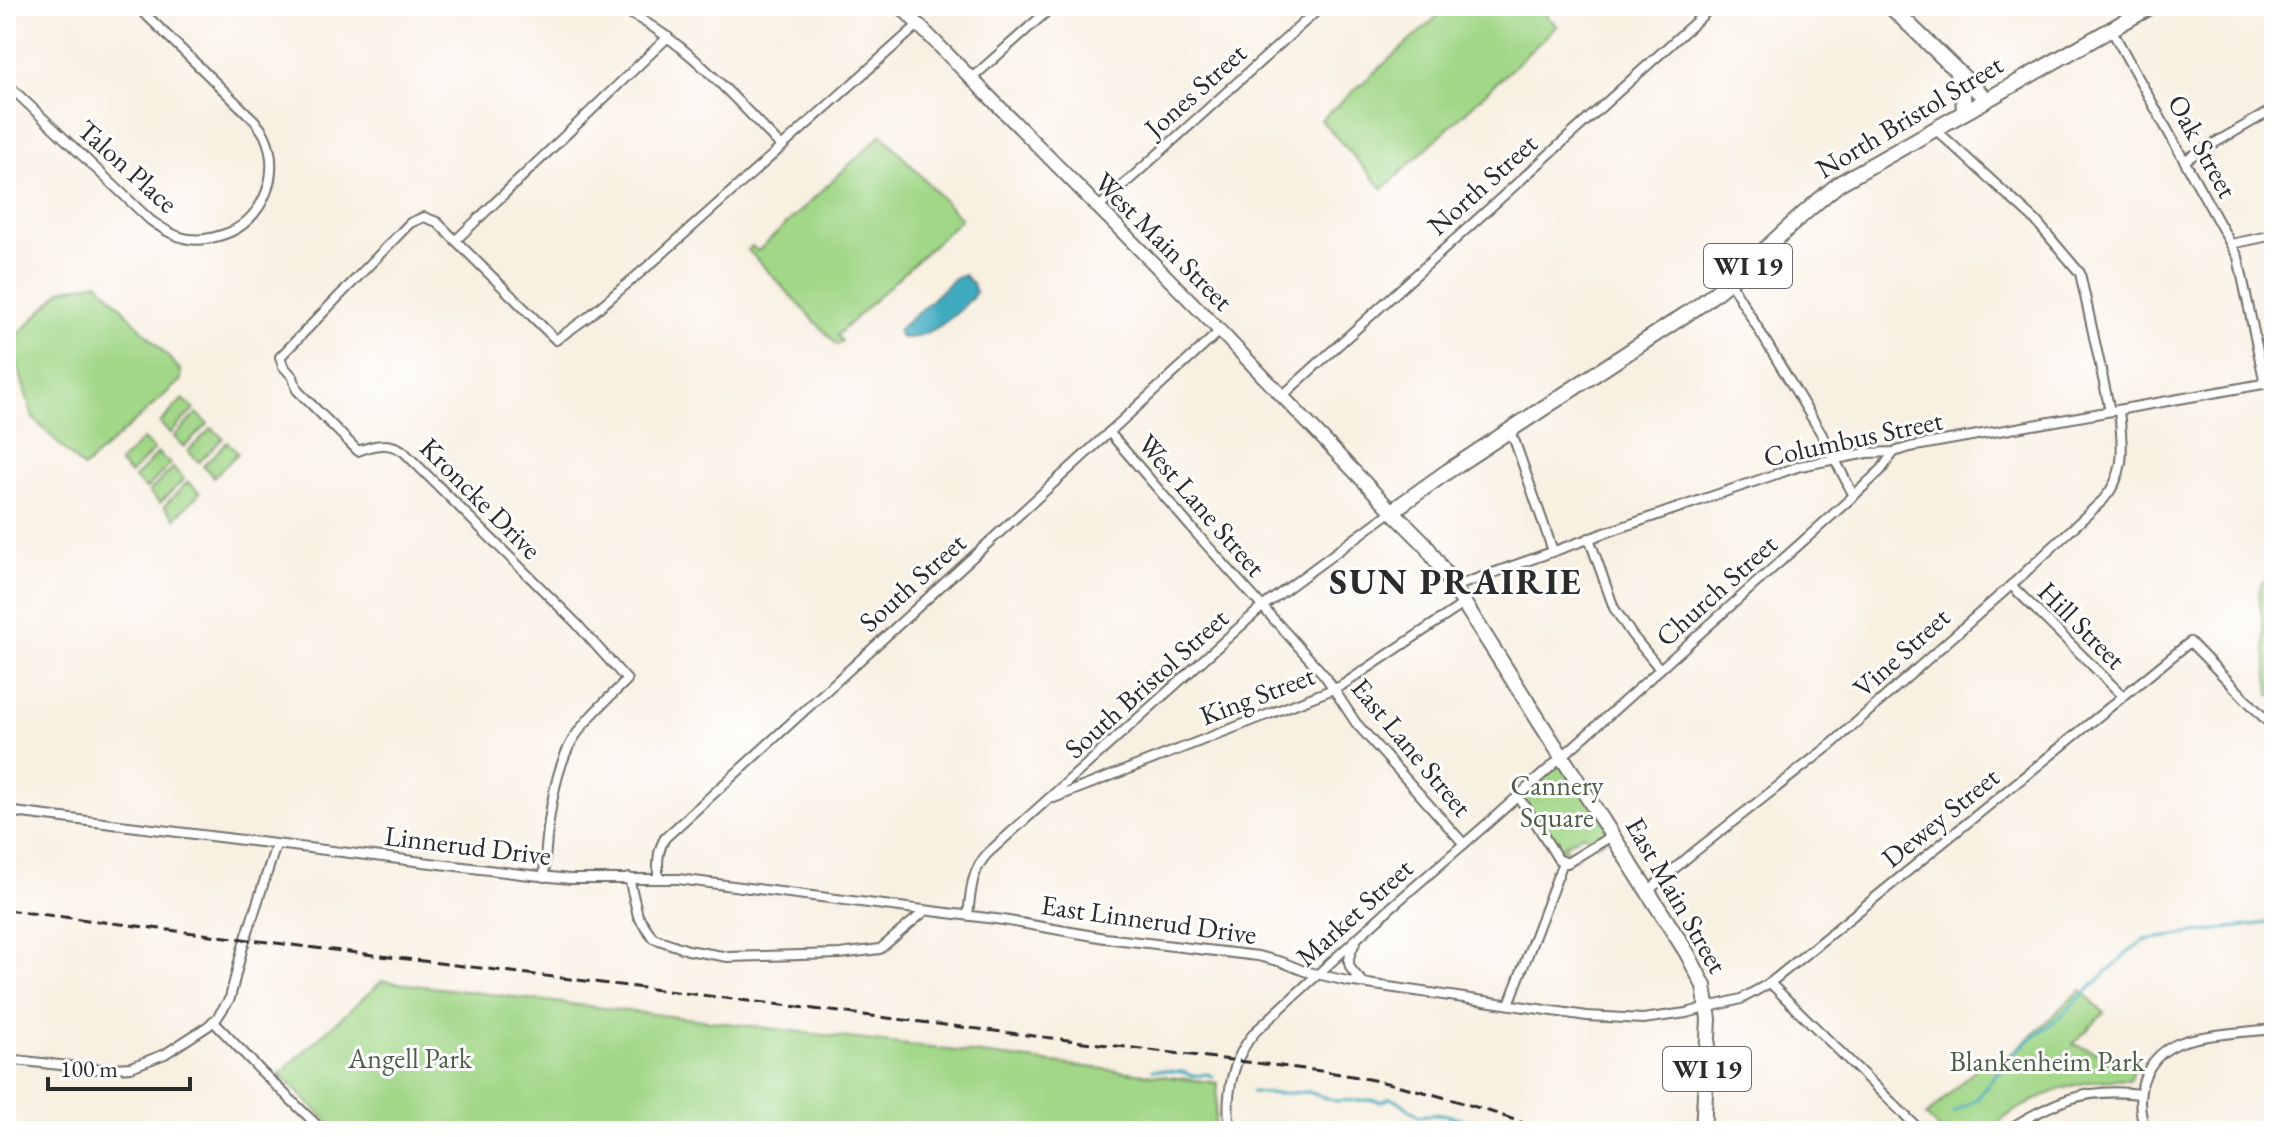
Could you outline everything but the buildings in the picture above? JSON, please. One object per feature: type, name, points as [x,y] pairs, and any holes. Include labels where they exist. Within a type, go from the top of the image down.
[{"type":"main road","name":"West Main Street","points":[[900,6],[1220,331],[1392,511]]},
{"type":"main road","points":[[1890,6],[1986,99]]},
{"type":"main road","name":"North Bristol Street","points":[[1392,511],[1730,282],[1840,183],[2152,6]]},
{"type":"main road","points":[[1953,67],[1963,93],[1964,112]]},
{"type":"main road","name":"East Main Street","points":[[1392,511],[1424,543],[1465,603],[1562,755],[1608,838],[1648,891],[1704,986],[1708,1006],[1708,1050],[1703,1131]]},
{"type":"street","name":"Talon Place","points":[[6,83],[150,220],[170,234],[189,239],[208,239],[231,232],[259,209],[267,191],[271,173],[265,136],[255,121],[137,6]]},
{"type":"street","points":[[615,6],[645,21],[685,50],[782,147]]},
{"type":"street","points":[[972,78],[1053,6]]},
{"type":"street","name":"Jones Street","points":[[1098,208],[1322,6]]},
{"type":"street","name":"North Street","points":[[1282,396],[1713,6]]},
{"type":"street","name":"Kroncke Drive","points":[[544,877],[557,783],[566,752],[590,718],[627,680],[576,623],[404,452],[387,445],[358,451],[299,391],[281,360],[284,351],[410,223],[424,217],[437,222],[556,340],[605,303],[919,24]]},
{"type":"street","name":"Oak Street","points":[[2111,29],[2238,257],[2270,383]]},
{"type":"street","points":[[456,240],[668,37]]},
{"type":"street","points":[[2185,160],[2274,109]]},
{"type":"street","name":"Vine Street","points":[[1648,891],[1833,743],[2011,585],[2103,500],[2115,485],[2121,464],[2122,443],[2080,273],[2036,221],[1935,129]]},
{"type":"street","points":[[2231,244],[2274,235]]},
{"type":"street","points":[[1730,282],[1854,496]]},
{"type":"street","name":"South Street","points":[[658,877],[658,854],[665,838],[1220,331]]},
{"type":"street","name":"Columbus Street","points":[[1454,587],[1788,470],[1867,453],[1894,452],[2270,383]]},
{"type":"street","points":[[1508,431],[1515,442],[1553,551]]},
{"type":"street","name":"West Lane Street","points":[[1109,432],[1262,607]]},
{"type":"street","name":"Church Street","points":[[1562,755],[1854,496],[1881,470],[1894,452]]},
{"type":"street","name":"South Bristol Street","points":[[968,915],[972,881],[980,862],[1262,607],[1392,511]]},
{"type":"street","points":[[1589,538],[1614,608],[1660,669]]},
{"type":"street","name":"Hill Street","points":[[2011,585],[2123,696]]},
{"type":"street","name":"King Street","points":[[1050,799],[1334,688],[1465,603]]},
{"type":"street","name":"East Lane Street","points":[[1262,607],[1334,688],[1366,735],[1464,844]]},
{"type":"street","name":"Dewey Street","points":[[1708,1006],[1741,999],[1770,983],[2190,642],[2274,728]]},
{"type":"street","name":"Market Street","points":[[1230,1131],[1234,1070],[1241,1051],[1261,1026],[1562,755]]},
{"type":"street","points":[[1517,797],[1558,859],[1566,862]]},
{"type":"street","name":"Linnerud Drive","points":[[6,811],[544,877],[658,877],[925,911]]},
{"type":"street","points":[[1509,1004],[1566,862],[1608,838]]},
{"type":"street","points":[[6,1059],[96,1069],[131,1067],[165,1054],[213,1021],[230,998],[276,845]]},
{"type":"street","points":[[629,878],[638,916],[653,938],[688,950],[728,957],[840,954],[880,949],[925,911]]},
{"type":"street","name":"East Linnerud Drive","points":[[925,911],[1036,925],[1105,938],[1258,956],[1317,974],[1364,983],[1587,1016],[1643,1019],[1686,1013],[1708,1006]]},
{"type":"street","points":[[1358,937],[1348,960],[1353,973],[1364,983]]},
{"type":"street","points":[[1770,983],[1921,1131]]},
{"type":"street","points":[[213,1021],[323,1131]]},
{"type":"street","points":[[2146,1131],[2139,1103],[2140,1094],[2147,1071],[2156,1059],[2175,1044],[2192,1039],[2274,1029]]},
{"type":"street","points":[[2006,1131],[2050,1105],[2082,1095],[2116,1091],[2140,1094]]},
{"type":"green space","points":[[1449,6],[1537,6],[1557,26],[1383,189],[1321,120]]},
{"type":"green space","points":[[882,134],[961,219],[837,335],[842,341],[837,345],[748,250],[752,246],[758,251]]},
{"type":"green space","points":[[98,282],[181,371],[181,380],[83,468],[33,418],[11,342],[62,290]]},
{"type":"green space","points":[[183,399],[194,409],[170,434],[160,423]]},
{"type":"green space","points":[[197,413],[208,424],[184,447],[174,437]]},
{"type":"green space","points":[[212,428],[223,438],[199,462],[188,451]]},
{"type":"green space","points":[[143,439],[154,450],[130,474],[119,463]]},
{"type":"green space","points":[[227,442],[238,453],[214,477],[203,466]]},
{"type":"green space","points":[[158,453],[170,464],[146,489],[134,478]]},
{"type":"green space","points":[[173,468],[184,479],[160,503],[149,492]]},
{"type":"green space","points":[[188,482],[200,493],[175,518],[164,506]]},
{"type":"green space","points":[[2274,573],[2274,696],[2270,695],[2259,593],[2261,584]]},
{"type":"green space","name":"Cannery Square","points":[[1562,755],[1613,835],[1597,845],[1583,834],[1563,846],[1577,857],[1563,862],[1517,797]]},
{"type":"green space","name":"Angell Park","points":[[382,981],[1218,1083],[1214,1131],[338,1131],[279,1074]]},
{"type":"green space","name":"Blankenheim Park","points":[[2081,990],[2104,1013],[2073,1044],[2136,1066],[2130,1080],[2085,1083],[2058,1090],[2030,1102],[1993,1126],[1970,1133],[1941,1131],[1926,1116],[1988,1057],[1998,1066]]},
{"type":"water","points":[[964,275],[976,292],[962,308],[933,330],[901,338],[900,328],[953,279]]},
{"type":"waterway","points":[[1953,1113],[1977,1099],[1995,1075],[2008,1065],[2014,1052],[2062,1015],[2129,951],[2145,940],[2274,922]]},
{"type":"waterway","points":[[1153,1070],[1183,1072],[1193,1076],[1208,1074],[1213,1077]]},
{"type":"waterway","points":[[1252,1092],[1308,1092],[1336,1101],[1382,1102],[1390,1098],[1419,1116],[1442,1114],[1518,1131]]},
{"type":"railway","points":[[6,910],[1321,1071],[1434,1095],[1544,1131]]},
{"type":"district","name":"SUN PRAIRIE","points":[[1456,581]]}]
